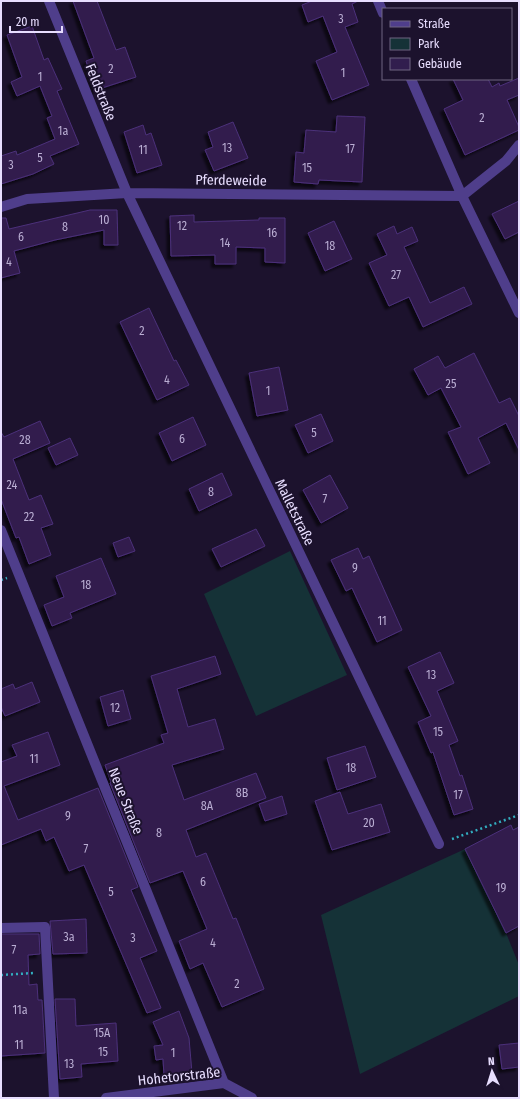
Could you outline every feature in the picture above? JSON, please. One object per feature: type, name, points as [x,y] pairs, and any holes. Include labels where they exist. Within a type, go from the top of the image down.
[{"type":"street","name":"Feldstraße","points":[[49,1],[126,193]]},
{"type":"street","points":[[378,1],[382,11]]},
{"type":"street","points":[[411,80],[462,196],[519,313]]},
{"type":"street","points":[[462,196],[506,161],[519,145]]},
{"type":"street","name":"Pferdeweide","points":[[1,207],[26,199],[126,193],[462,196]]},
{"type":"street","name":"Malletstraße","points":[[126,193],[439,844]]},
{"type":"street","name":"Neue Straße","points":[[1,530],[224,1083]]},
{"type":"street","points":[[1,928],[45,927],[54,1098]]},
{"type":"street","name":"Hohetorstraße","points":[[106,1098],[224,1083],[252,1098]]},
{"type":"path","points":[[439,844],[519,815]]},
{"type":"path","points":[[1,975],[47,972]]},
{"type":"green space","points":[[290,551],[347,675],[256,716],[204,594]]},
{"type":"green space","points":[[465,849],[506,933],[519,965],[519,996],[360,1074],[321,915]]},
{"type":"building","points":[[73,1],[97,1],[116,50],[125,47],[136,77],[96,90],[86,61],[94,58]]},
{"type":"building","points":[[312,1],[358,1],[352,4],[358,22],[345,27],[369,85],[332,100],[316,61],[337,52],[323,16],[308,22],[302,5]]},
{"type":"building","points":[[32,26],[44,60],[48,58],[62,89],[57,91],[79,144],[50,156],[54,164],[33,174],[1,184],[1,156],[16,151],[17,155],[55,139],[47,118],[52,116],[40,86],[17,96],[11,82],[22,77],[7,35]]},
{"type":"building","points":[[519,78],[519,95],[507,100],[519,130],[465,155],[444,109],[463,100],[453,80],[488,80],[492,87],[499,83],[500,86]]},
{"type":"building","points":[[337,116],[365,117],[362,182],[319,180],[318,184],[294,182],[296,152],[304,153],[306,130],[336,132]]},
{"type":"building","points":[[233,122],[248,158],[214,171],[205,150],[213,147],[208,132]]},
{"type":"building","points":[[143,125],[146,135],[151,133],[162,165],[137,173],[124,132]]},
{"type":"building","points":[[519,201],[519,232],[505,239],[492,214]]},
{"type":"building","points":[[90,210],[117,210],[118,245],[104,245],[104,230],[55,240],[14,251],[20,273],[1,278],[1,218],[6,218],[9,229]]},
{"type":"building","points":[[194,215],[194,222],[285,218],[285,263],[265,262],[265,248],[236,247],[236,264],[215,264],[215,255],[171,256],[170,216]]},
{"type":"building","points":[[334,221],[352,259],[325,271],[308,233]]},
{"type":"building","points":[[394,226],[397,234],[412,227],[418,241],[404,247],[430,303],[464,287],[472,304],[423,327],[409,297],[389,306],[369,263],[387,255],[377,234]]},
{"type":"building","points":[[149,308],[174,361],[176,360],[189,385],[157,400],[120,322]]},
{"type":"building","points":[[474,353],[499,403],[510,398],[519,416],[519,450],[506,423],[478,438],[490,463],[468,474],[448,432],[461,427],[441,388],[428,395],[414,369],[438,356],[445,368]]},
{"type":"building","points":[[279,367],[288,410],[257,416],[249,373]]},
{"type":"building","points":[[321,414],[333,441],[308,453],[295,425]]},
{"type":"building","points":[[193,417],[206,445],[172,461],[159,433]]},
{"type":"building","points":[[40,421],[50,443],[13,459],[29,500],[41,495],[53,524],[41,528],[51,555],[29,564],[19,537],[16,538],[1,499],[1,432],[4,437]]},
{"type":"building","points":[[70,438],[78,455],[56,465],[48,448]]},
{"type":"building","points":[[222,473],[232,495],[199,511],[189,489]]},
{"type":"building","points":[[330,475],[348,508],[321,523],[303,490]]},
{"type":"building","points":[[256,529],[265,546],[221,567],[212,549]]},
{"type":"building","points":[[129,537],[135,551],[118,557],[113,543]]},
{"type":"building","points":[[358,548],[363,559],[369,556],[402,630],[377,642],[352,588],[346,591],[331,560]]},
{"type":"building","points":[[101,558],[116,594],[70,613],[72,618],[52,626],[44,605],[64,597],[56,576]]},
{"type":"building","points":[[440,652],[454,683],[437,691],[458,741],[449,745],[460,776],[462,775],[473,809],[454,815],[433,752],[431,753],[418,722],[431,716],[408,667]]},
{"type":"building","points":[[215,656],[221,674],[177,689],[188,727],[215,719],[224,749],[172,765],[184,800],[256,773],[266,798],[186,830],[196,857],[206,853],[233,919],[236,918],[264,989],[222,1007],[203,963],[190,969],[179,941],[207,929],[183,871],[150,883],[110,783],[111,782],[105,765],[164,743],[161,735],[168,733],[151,676]]},
{"type":"building","points":[[32,682],[40,702],[5,716],[1,707],[1,689],[13,684],[15,689]]},
{"type":"building","points":[[123,690],[131,719],[108,726],[100,697]]},
{"type":"building","points":[[48,732],[60,765],[4,786],[18,820],[98,788],[138,887],[131,890],[157,951],[140,958],[161,1008],[147,1013],[84,865],[69,871],[54,837],[46,841],[41,829],[1,845],[1,762],[17,756],[12,745]]},
{"type":"building","points":[[365,746],[376,777],[337,790],[327,758]]},
{"type":"building","points":[[340,792],[348,814],[381,804],[390,832],[332,850],[315,801]]},
{"type":"building","points":[[282,796],[287,814],[265,821],[259,804]]},
{"type":"building","points":[[511,825],[513,830],[519,827],[519,926],[506,933],[465,849]]},
{"type":"building","points":[[86,919],[87,953],[53,954],[50,921]]},
{"type":"building","points":[[1,934],[39,934],[40,954],[28,955],[29,985],[37,984],[38,1000],[42,1000],[45,1053],[1,1056]]},
{"type":"building","points":[[55,999],[75,999],[76,1026],[116,1023],[118,1061],[81,1064],[82,1077],[60,1079]]},
{"type":"building","points":[[179,1011],[189,1038],[192,1073],[164,1075],[163,1059],[156,1060],[154,1046],[163,1045],[153,1022]]},
{"type":"building","points":[[519,1043],[519,1067],[502,1069],[499,1045]]}]
